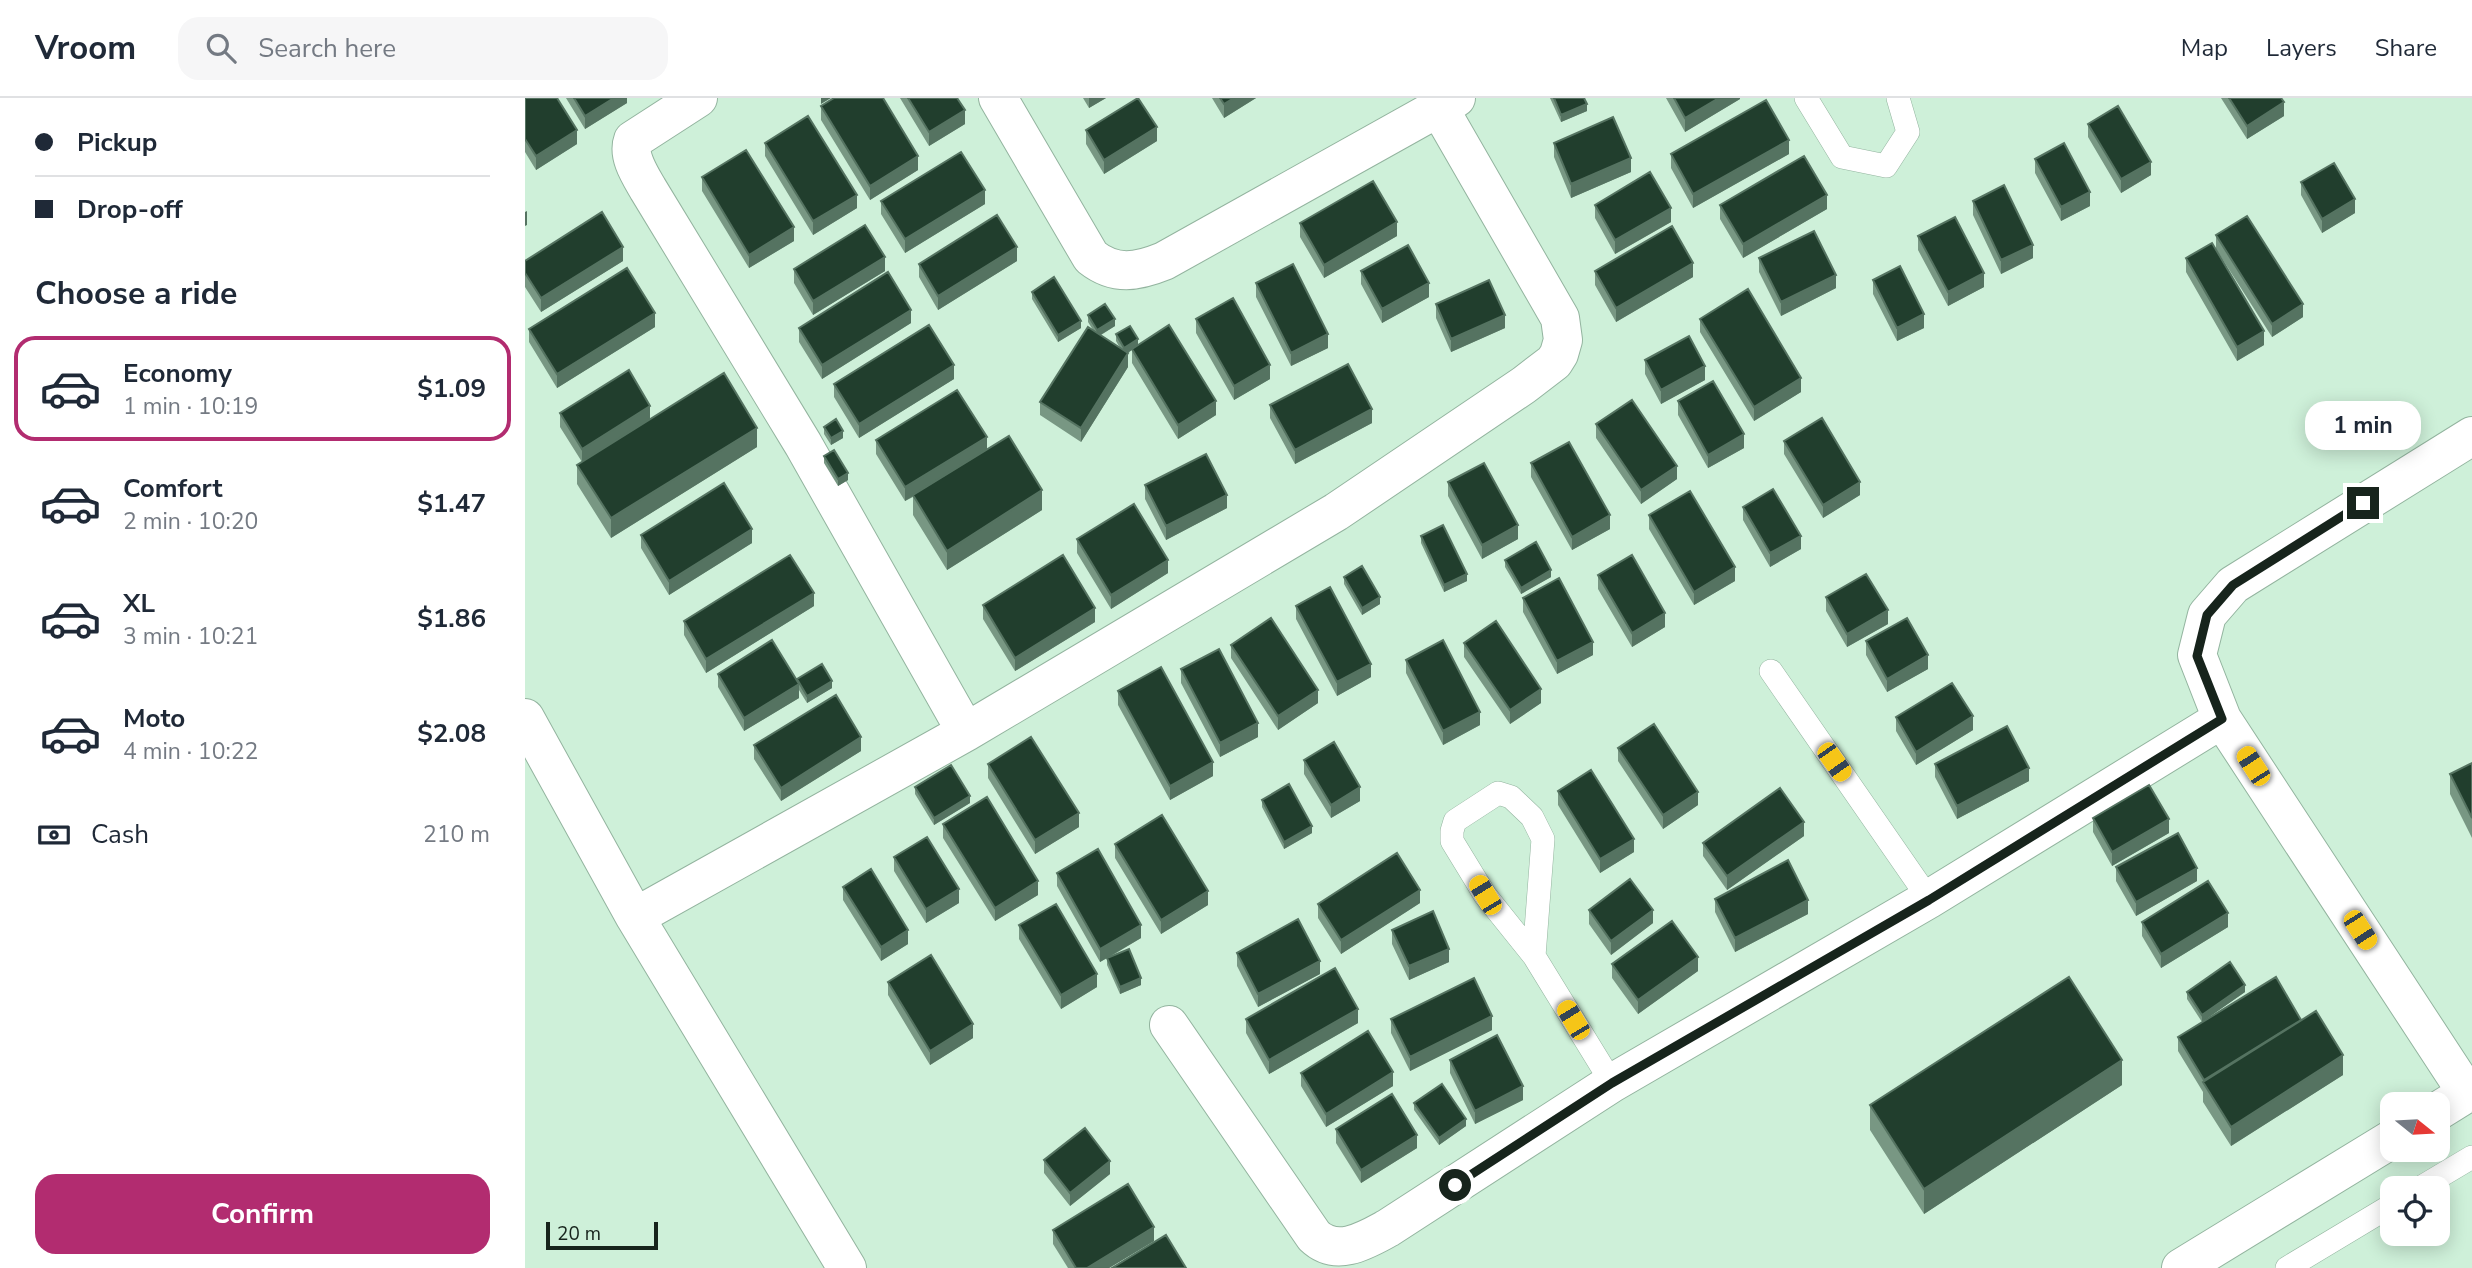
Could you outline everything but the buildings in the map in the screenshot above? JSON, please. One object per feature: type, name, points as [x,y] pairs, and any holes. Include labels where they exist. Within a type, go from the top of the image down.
[{"type":"street","points":[[698,98],[633,140],[633,159],[648,189],[803,444],[966,732]]},
{"type":"street","points":[[635,917],[966,732],[1336,512],[1524,385],[1554,362],[1559,354],[1563,340],[1560,318],[1443,101],[1164,261],[1145,269],[1115,271],[1091,257],[998,98]]},
{"type":"street","points":[[2459,1098],[2222,719],[2197,656],[2207,615],[2233,585],[2472,436]]},
{"type":"street","points":[[525,718],[635,917],[847,1268]]},
{"type":"street","points":[[1169,1025],[1314,1236],[1321,1242],[1335,1246],[1358,1244],[1388,1228],[1612,1083],[1929,900],[2222,719]]},
{"type":"street","points":[[2181,1268],[2380,1146]]},
{"type":"lane","points":[[1806,98],[1842,157],[1886,166],[1909,132],[1898,98]]},
{"type":"lane","points":[[1771,671],[1929,900]]},
{"type":"lane","points":[[1534,956],[1543,839],[1532,817],[1511,797],[1498,793],[1455,821],[1452,841],[1485,895],[1534,956],[1612,1083]]},
{"type":"lane","points":[[2440,1176],[2472,1157]]},
{"type":"lane","points":[[2287,1268],[2380,1212]]},
{"type":"route","points":[[1455,1185],[1612,1083],[1929,900],[2222,719],[2197,656],[2207,615],[2233,585],[2363,503]]}]
